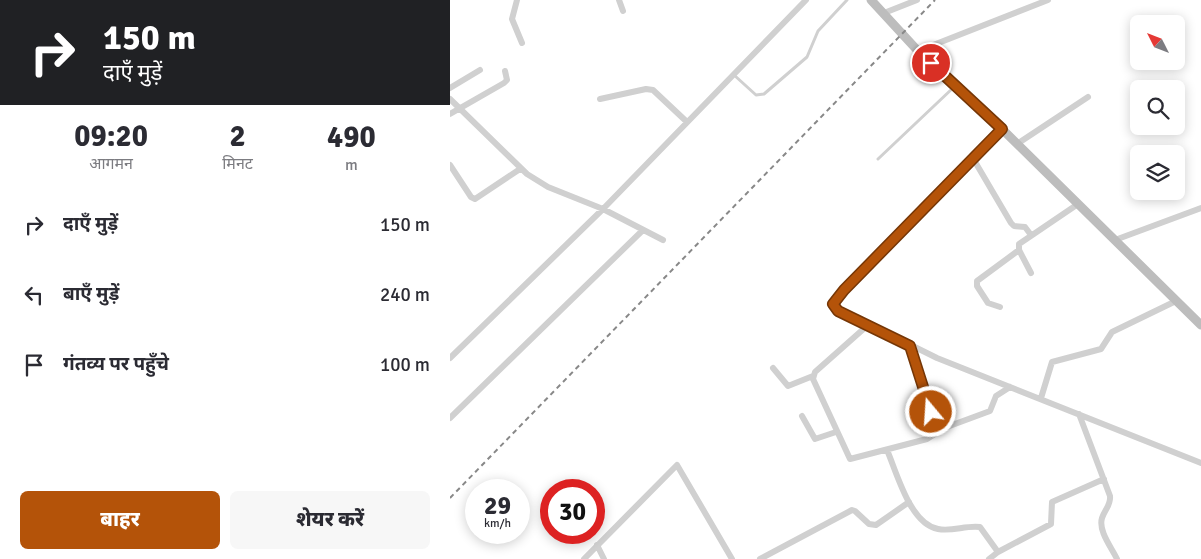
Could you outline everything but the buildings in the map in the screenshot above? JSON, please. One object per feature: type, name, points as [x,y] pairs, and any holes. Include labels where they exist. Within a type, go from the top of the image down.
[{"type":"main road","points":[[871,0],[918,51],[1002,129],[1201,325]]},
{"type":"street","points":[[517,0],[512,19],[522,43]]},
{"type":"street","points":[[620,0],[623,11]]},
{"type":"street","points":[[450,358],[603,209],[806,0]]},
{"type":"street","points":[[884,13],[917,0]]},
{"type":"street","points":[[918,51],[1048,0]]},
{"type":"street","points":[[450,88],[480,70]]},
{"type":"street","points":[[450,114],[504,83],[507,80],[505,71]]},
{"type":"street","points":[[600,99],[646,88],[653,90],[687,122]]},
{"type":"street","points":[[1017,144],[1088,96]]},
{"type":"street","points":[[450,99],[520,169],[548,187],[603,209],[663,240]]},
{"type":"street","points":[[1002,129],[974,160],[834,301],[835,309],[910,346],[1201,463]]},
{"type":"street","points":[[974,160],[1010,223],[1014,226],[1024,226],[1031,235]]},
{"type":"street","points":[[450,165],[471,197],[475,199],[520,169]]},
{"type":"street","points":[[1031,273],[1019,250],[1019,244],[1078,204]]},
{"type":"street","points":[[1115,240],[1201,208]]},
{"type":"street","points":[[450,418],[643,230]]},
{"type":"street","points":[[1000,307],[988,303],[977,286],[977,281],[1019,250]]},
{"type":"street","points":[[1041,398],[1052,362],[1101,349],[1115,331],[1176,301]]},
{"type":"street","points":[[773,368],[788,386],[813,376],[868,325]]},
{"type":"street","points":[[910,346],[936,431]]},
{"type":"street","points":[[813,376],[813,384],[850,460],[931,437],[936,431],[990,411],[996,396],[1010,387]]},
{"type":"street","points":[[1079,414],[1111,501],[1102,523],[1105,535],[1117,559]]},
{"type":"street","points":[[802,416],[813,438],[836,432]]},
{"type":"street","points":[[887,450],[909,502],[919,517],[935,529],[980,527],[1007,559]]},
{"type":"street","points":[[584,559],[677,465],[732,559]]},
{"type":"street","points":[[989,559],[1051,524],[1052,502],[1104,479]]},
{"type":"street","points":[[760,559],[852,510],[855,510],[869,524],[876,525],[909,502]]},
{"type":"street","points":[[597,545],[604,559]]},
{"type":"lane","points":[[733,75],[756,95],[764,94],[807,57],[818,31],[847,0]]},
{"type":"lane","points":[[878,159],[956,86]]},
{"type":"railway","points":[[450,498],[935,0]]},
{"type":"route","points":[[931,63],[1002,129],[978,156],[844,290],[833,304],[838,311],[910,346],[931,412]]}]
